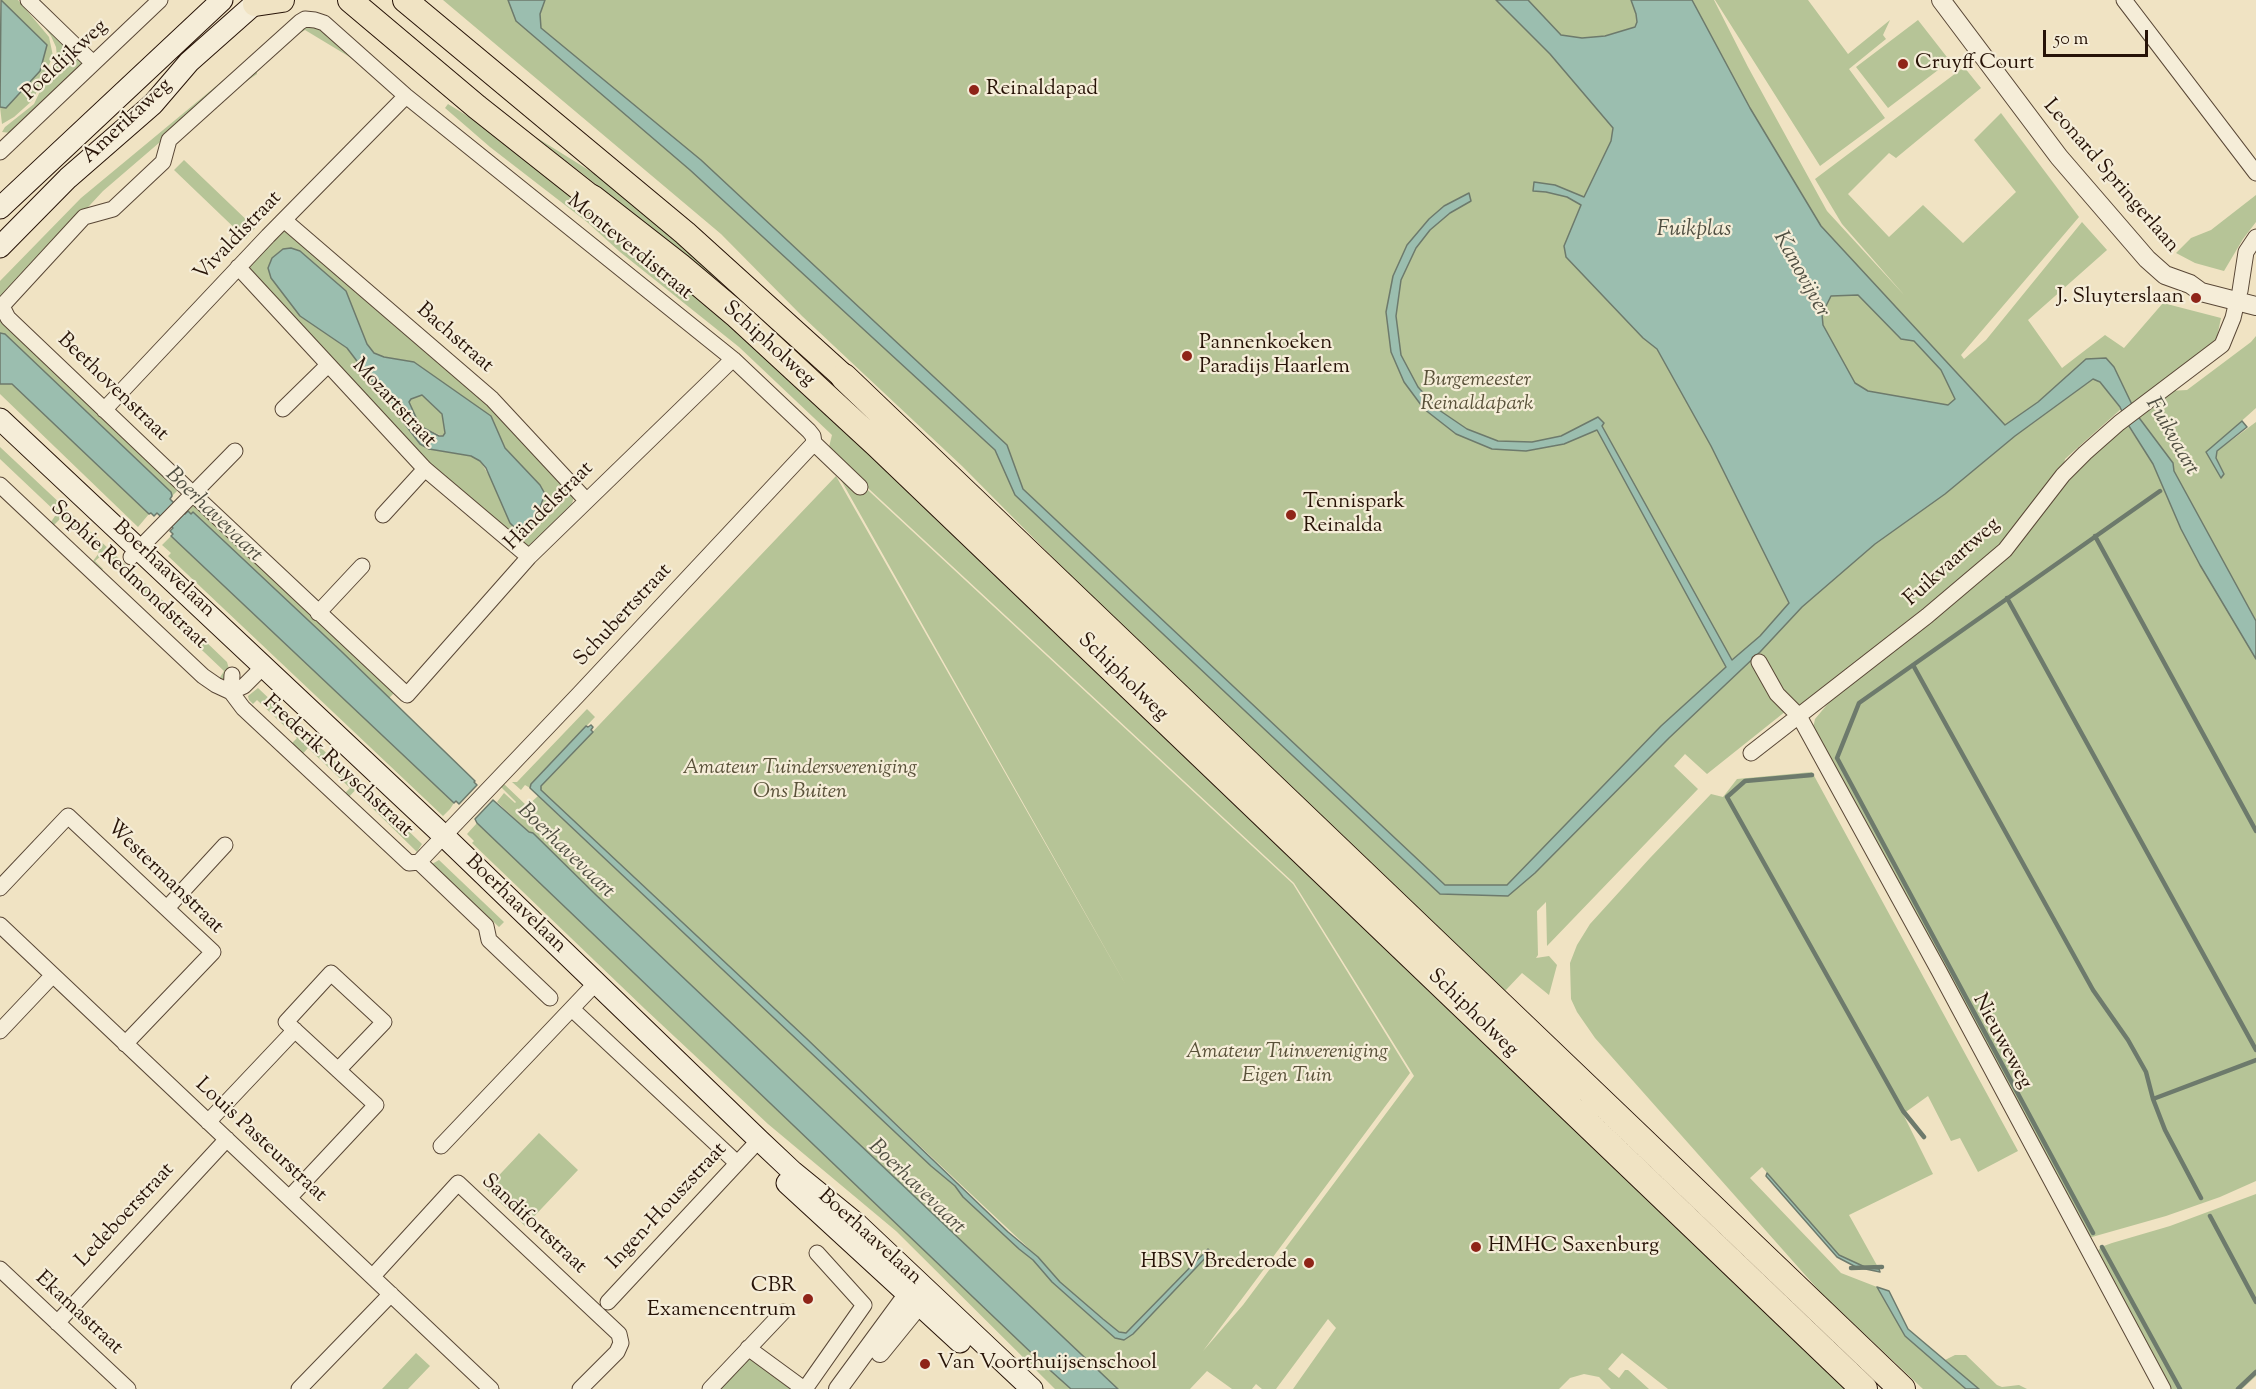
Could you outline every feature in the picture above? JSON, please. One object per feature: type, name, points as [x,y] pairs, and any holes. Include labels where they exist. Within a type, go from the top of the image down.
[{"type":"highway","name":"Schipholweg","points":[[592,198],[679,266],[736,315],[878,445],[1864,1389]]},
{"type":"highway","name":"Schipholweg","points":[[844,377],[1902,1389]]},
{"type":"main road","name":"Amerikaweg","points":[[0,208],[222,0]]},
{"type":"main road","points":[[257,2],[282,0]]},
{"type":"main road","name":"Schipholweg","points":[[350,0],[477,107],[592,198]]},
{"type":"main road","name":"Schipholweg","points":[[405,0],[685,233],[844,377]]},
{"type":"main road","name":"Amerikaweg","points":[[0,247],[68,178],[153,104],[189,62],[257,2]]},
{"type":"main road","name":"Boerhaavelaan","points":[[0,418],[136,553],[440,840],[592,988],[748,1150],[793,1172],[858,1225],[917,1296],[1012,1389]]},
{"type":"main road","name":"Boerhaavelaan","points":[[0,434],[136,553]]},
{"type":"main road","name":"Boerhaavelaan","points":[[917,1296],[1032,1389]]},
{"type":"street","points":[[28,0],[93,63]]},
{"type":"street","name":"Poeldijkweg","points":[[2,145],[160,0]]},
{"type":"street","name":"Leonard Springerlaan","points":[[1941,0],[2059,157],[2133,243],[2165,275],[2190,284],[2204,283],[2244,296],[2256,306]]},
{"type":"street","points":[[2124,0],[2256,173]]},
{"type":"street","name":"Monteverdistraat","points":[[2,306],[84,217],[113,209],[163,162],[168,140],[254,62],[306,19],[324,23],[406,96],[733,359],[809,431],[813,436],[813,443]]},
{"type":"street","name":"Vivaldistraat","points":[[104,410],[238,267],[406,96]]},
{"type":"street","name":"Bachstraat","points":[[284,220],[492,399],[586,500]]},
{"type":"street","points":[[2244,296],[2246,252],[2256,237]]},
{"type":"street","name":"Mozartstraat","points":[[238,267],[425,469],[529,557]]},
{"type":"street","name":"Fuikvaartweg","points":[[1751,753],[1928,616],[2005,550],[2063,475],[2119,423],[2222,345],[2244,296]]},
{"type":"street","name":"Beethovenstraat","points":[[2,306],[8,318],[407,695]]},
{"type":"street","name":"Händelstraat","points":[[407,695],[529,557],[733,359]]},
{"type":"street","points":[[283,409],[328,365]]},
{"type":"street","points":[[813,443],[860,487]]},
{"type":"street","name":"Schubertstraat","points":[[419,862],[813,443]]},
{"type":"street","points":[[136,553],[235,451]]},
{"type":"street","points":[[383,515],[425,469]]},
{"type":"street","name":"Sophie Redmondstraat","points":[[0,484],[203,676],[231,692]]},
{"type":"street","points":[[318,613],[362,566]]},
{"type":"street","name":"Nieuweweg","points":[[1759,662],[1777,694],[1798,716],[1990,1066],[2163,1389]]},
{"type":"street","name":"Frederik Ruyschstraat","points":[[231,692],[244,686],[260,671]]},
{"type":"street","name":"Frederik Ruyschstraat","points":[[232,675],[231,692],[243,708],[401,856],[410,863],[419,862],[486,926],[489,940],[550,998]]},
{"type":"street","name":"Westermanstraat","points":[[0,888],[68,816],[213,952],[125,1044]]},
{"type":"street","points":[[167,908],[225,845]]},
{"type":"street","name":"Louis Pasteurstraat","points":[[0,925],[491,1389]]},
{"type":"street","points":[[289,1198],[376,1105],[338,1070],[295,1030],[286,1022],[331,973],[384,1022],[338,1070]]},
{"type":"street","points":[[0,1031],[53,975]]},
{"type":"street","points":[[441,1146],[592,988]]},
{"type":"street","points":[[572,1009],[748,1150]]},
{"type":"street","points":[[208,1122],[295,1030]]},
{"type":"street","name":"Ledeboerstraat","points":[[57,1323],[227,1139]]},
{"type":"street","name":"Ingen-Houszstraat","points":[[608,1302],[748,1150]]},
{"type":"street","name":"Sandifortstraat","points":[[373,1276],[458,1183],[619,1334],[621,1343],[617,1352],[580,1389]]},
{"type":"street","points":[[748,1348],[805,1389],[864,1305],[817,1253]]},
{"type":"street","name":"Ekamastraat","points":[[0,1269],[128,1389]]},
{"type":"street","points":[[299,1389],[391,1294]]},
{"type":"street","points":[[838,1389],[917,1296]]},
{"type":"street","points":[[850,1389],[917,1296]]},
{"type":"street","points":[[710,1389],[783,1312]]},
{"type":"green space","points":[[1,0],[18,0],[49,37],[53,56],[33,100],[14,117],[2,124],[0,107],[6,107],[47,46]]},
{"type":"green space","points":[[24,0],[82,58],[83,64],[11,133],[2,132],[34,104],[57,56],[51,36]]},
{"type":"green space","name":"Burgemeester Reinaldapark","points":[[443,0],[508,0],[510,5],[510,0],[1714,0],[1827,211],[1905,296],[1842,224],[1815,179],[1964,67],[1981,88],[1896,158],[1889,153],[1848,194],[1889,237],[1923,205],[1963,243],[2016,192],[1974,140],[2001,113],[2079,217],[1961,355],[1964,359],[1986,340],[2082,222],[2107,250],[2028,320],[2062,368],[2105,335],[2124,348],[2163,303],[2221,318],[2216,342],[2131,404],[2114,367],[2086,359],[2038,402],[2018,416],[2028,427],[2093,379],[2100,382],[2121,409],[2065,459],[2063,469],[1996,550],[1800,706],[1782,692],[1786,711],[1707,774],[1685,754],[1674,766],[1698,789],[1547,946],[1546,902],[1537,911],[1538,955],[1536,958],[1549,956],[1557,965],[1549,995],[1522,973],[1505,991],[1098,603],[962,466],[802,316],[721,234]]},
{"type":"green space","points":[[1715,0],[1808,0],[1848,54],[1890,20],[1883,35],[1886,39],[1849,69],[1885,118],[1820,166]]},
{"type":"green space","points":[[322,16],[358,62],[305,30],[255,61],[257,74],[167,136],[103,191],[0,302],[0,281],[81,198],[291,24]]},
{"type":"green space","name":"Cruyff Court","points":[[1918,20],[1950,61],[1888,108],[1856,67]]},
{"type":"green space","points":[[448,104],[487,128],[691,288],[854,435],[1525,1075],[1845,1389],[1668,1389],[1622,1353],[1608,1369],[1619,1378],[1625,1370],[1628,1370],[1649,1389],[1611,1389],[1599,1377],[1584,1374],[1570,1378],[1559,1389],[1293,1389],[1336,1328],[1328,1319],[1276,1389],[1262,1389],[1256,1384],[1252,1389],[1232,1389],[1207,1371],[1190,1389],[1118,1389],[533,833],[529,832],[497,802],[504,793],[516,802],[500,786],[503,783],[527,806],[538,796],[955,1186],[963,1197],[1033,1260],[1052,1282],[1109,1333],[1121,1340],[1211,1253],[1131,1329],[1126,1333],[1119,1332],[1060,1282],[1038,1257],[541,790],[541,786],[836,476],[1127,987],[837,473],[843,467],[1293,884],[1410,1073],[1203,1351],[1243,1305],[1414,1076],[1294,883],[828,451],[832,435],[739,347],[620,252],[587,222],[490,147],[445,108]]},
{"type":"green space","points":[[534,136],[611,184],[723,279],[716,286],[638,217]]},
{"type":"green space","points":[[184,160],[255,228],[246,239],[174,170]]},
{"type":"green space","points":[[2256,195],[2256,222],[2224,271],[2195,263],[2176,253],[2191,238],[2211,230]]},
{"type":"green space","points":[[287,231],[488,403],[574,497],[571,507],[530,546],[527,547],[424,462],[249,269],[249,265],[282,232]],"holes":[[[283,249],[300,251],[346,291],[367,344],[374,353],[414,362],[491,416],[505,448],[540,485],[543,502],[534,523],[529,528],[523,530],[480,461],[471,456],[429,449],[420,444],[347,348],[339,343],[268,268],[272,258]]]},
{"type":"green space","points":[[0,316],[178,490],[172,496],[5,334],[0,333]]},
{"type":"green space","points":[[2256,336],[2256,408],[2207,452],[2221,478],[2224,473],[2216,458],[2217,451],[2256,422],[2256,621],[2174,471],[2173,463],[2137,415],[2169,391],[2187,390]]},
{"type":"green space","points":[[0,384],[12,384],[149,514],[138,527],[0,394]]},
{"type":"green space","points":[[422,395],[442,414],[445,433],[442,436],[420,426],[409,402],[410,399]]},
{"type":"green space","points":[[2126,423],[2153,464],[2181,529],[2256,659],[2256,1181],[2220,1197],[2166,1216],[2092,1237],[2087,1236],[1812,733],[1815,719],[1831,700],[2001,560],[2076,468]]},
{"type":"green space","points":[[0,447],[126,565],[119,572],[101,556],[95,561],[102,570],[93,561],[99,553],[62,517],[54,525],[51,522],[57,513],[0,459]]},
{"type":"green space","points":[[193,506],[199,506],[395,692],[389,698],[193,513],[188,511]]},
{"type":"green space","points":[[171,536],[454,803],[443,816],[168,556],[171,553],[162,545]]},
{"type":"green space","points":[[131,570],[227,662],[229,669],[226,681],[219,679],[224,671],[125,577]]},
{"type":"green space","points":[[258,688],[360,785],[347,799],[343,795],[350,788],[308,748],[299,758],[290,745],[297,738],[257,700],[253,704],[249,700],[248,696]]},
{"type":"green space","points":[[587,709],[595,717],[531,784],[530,788],[525,785],[521,790],[512,782],[517,782]]},
{"type":"green space","points":[[1812,772],[2018,1151],[1978,1172],[1960,1138],[1951,1141],[1928,1096],[1903,1114],[1933,1174],[1849,1215],[1879,1269],[1865,1267],[1839,1255],[1762,1167],[1750,1178],[1841,1273],[1877,1287],[1905,1336],[1966,1389],[1923,1389],[1822,1294],[1595,1038],[1571,999],[1570,963],[1577,945],[1590,924],[1711,794],[1723,797],[1737,779]]},
{"type":"green space","points":[[366,790],[422,844],[417,852],[360,796]]},
{"type":"green space","points":[[477,823],[1071,1389],[1055,1389],[896,1231],[768,1124],[645,1009],[472,843],[474,841],[467,834]]},
{"type":"green space","points":[[439,860],[504,922],[499,927],[432,864]]},
{"type":"green space","points":[[539,1133],[578,1170],[525,1226],[486,1189]]},
{"type":"green space","points":[[2256,1194],[2256,1376],[2242,1389],[2169,1389],[2096,1253],[2101,1247],[2170,1226]]},
{"type":"green space","points":[[416,1353],[430,1366],[408,1389],[382,1389]]},
{"type":"green space","points":[[1955,1355],[1966,1355],[1997,1385],[2002,1387],[2019,1385],[2027,1389],[1979,1389],[1945,1360]]},
{"type":"green space","points":[[746,1357],[754,1359],[794,1389],[718,1389]]},
{"type":"water","points":[[1,0],[47,45],[40,71],[6,108],[0,107]]},
{"type":"water","name":"Fuikplas","points":[[508,0],[545,0],[540,14],[541,28],[701,160],[1007,445],[1023,489],[1445,885],[1507,885],[1661,726],[1726,667],[1597,430],[1564,444],[1526,451],[1492,449],[1456,434],[1424,409],[1404,382],[1391,352],[1386,312],[1393,276],[1407,245],[1429,219],[1444,206],[1469,193],[1471,201],[1450,213],[1430,230],[1416,248],[1401,280],[1396,316],[1401,355],[1418,387],[1439,410],[1467,429],[1498,441],[1532,442],[1561,436],[1598,417],[1604,423],[1602,426],[1732,660],[1760,636],[1789,603],[1711,446],[1657,349],[1643,338],[1566,257],[1564,246],[1581,205],[1567,197],[1533,191],[1534,182],[1555,185],[1584,197],[1611,141],[1613,128],[1550,54],[1496,0],[1528,0],[1561,35],[1582,38],[1605,36],[1635,27],[1636,14],[1631,0],[1692,0],[1750,108],[1821,226],[2005,425],[2038,402],[2086,359],[2106,358],[2114,367],[2137,415],[2173,463],[2174,471],[2256,621],[2256,659],[2200,565],[2181,529],[2153,464],[2127,423],[2120,407],[2100,382],[2093,379],[2015,436],[1945,494],[1875,544],[1802,607],[1760,652],[1669,738],[1535,873],[1508,896],[1440,894],[1015,495],[995,450],[690,170],[516,21]],"holes":[[[1858,295],[1901,339],[1914,341],[1941,370],[1955,399],[1948,405],[1868,391],[1855,383],[1823,325],[1822,314],[1831,296]]]},
{"type":"water","points":[[291,248],[300,251],[346,291],[367,344],[374,353],[414,362],[491,416],[505,448],[540,485],[545,494],[534,523],[529,528],[517,530],[510,523],[486,468],[480,461],[471,456],[429,449],[420,444],[347,348],[300,316],[271,278],[268,268],[272,258],[283,249]],"holes":[[[422,395],[442,414],[445,433],[439,436],[420,426],[409,402]]]},
{"type":"water","points":[[0,333],[5,334],[171,492],[170,499],[185,514],[188,511],[191,514],[193,512],[475,781],[477,785],[459,804],[456,801],[454,803],[171,536],[173,534],[170,531],[173,528],[157,513],[154,516],[149,514],[12,384],[0,384]]},
{"type":"water","points":[[2242,421],[2247,427],[2217,451],[2216,458],[2224,474],[2221,478],[2206,452]]},
{"type":"water","points":[[591,725],[593,732],[541,786],[541,790],[807,1039],[1008,1232],[1038,1257],[1060,1282],[1103,1319],[1119,1332],[1126,1333],[1208,1249],[1211,1252],[1133,1334],[1124,1340],[1115,1338],[1052,1282],[1033,1260],[963,1197],[955,1186],[931,1166],[530,788],[531,784],[586,726]]},
{"type":"water","points":[[493,800],[533,833],[1118,1389],[1071,1389],[1042,1363],[477,823],[475,819]]},
{"type":"water","points":[[1767,1173],[1839,1255],[1865,1267],[1879,1269],[1880,1272],[1856,1267],[1837,1257],[1766,1176]]},
{"type":"water","points":[[1877,1287],[1889,1291],[1908,1329],[1979,1389],[1966,1389],[1905,1336]]},
{"type":"waterway","points":[[2093,1233],[1837,758],[1859,703],[2160,491]]},
{"type":"waterway","points":[[2095,536],[2256,831]]},
{"type":"waterway","points":[[2007,598],[2256,1050]]},
{"type":"waterway","points":[[1913,665],[2093,990],[2128,1040],[2146,1072],[2153,1099]]},
{"type":"waterway","points":[[1812,775],[1745,781],[1727,797],[1903,1111],[1924,1137]]},
{"type":"waterway","points":[[2201,1198],[2165,1130],[2153,1099],[2256,1060]]},
{"type":"waterway","points":[[2210,1216],[2256,1302]]},
{"type":"waterway","points":[[2102,1247],[2180,1389]]},
{"type":"waterway","points":[[1851,1268],[1882,1267]]},
{"type":"waterway","points":[[2238,1389],[2256,1372]]},
{"type":"place","name":"Cruyff Court","points":[[1903,64]]},
{"type":"place","name":"Reinaldapad","points":[[974,90]]},
{"type":"place","name":"J. Sluyterslaan","points":[[2196,298]]},
{"type":"place","name":"Pannenkoeken Paradijs Haarlem","points":[[1187,356]]},
{"type":"place","name":"Tennispark Reinalda","points":[[1291,515]]},
{"type":"place","name":"HMHC Saxenburg","points":[[1476,1247]]},
{"type":"place","name":"HBSV Brederode","points":[[1309,1263]]},
{"type":"place","name":"CBR Examencentrum","points":[[808,1299]]},
{"type":"place","name":"Van Voorthuijsenschool","points":[[925,1364]]},
{"type":"water label","name":"Kanovijver","points":[[1800,275]]},
{"type":"water label","name":"Fuikvaart","points":[[2171,437]]},
{"type":"water label","name":"Boerhavevaart","points":[[213,516]]},
{"type":"water label","name":"Boerhavevaart","points":[[565,852]]},
{"type":"water label","name":"Boerhavevaart","points":[[916,1188]]},
{"type":"park label","name":"Amateur Tuindersvereniging Ons Buiten","points":[[800,781]]},
{"type":"park label","name":"Amateur Tuinvereniging Eigen Tuin","points":[[1287,1065]]}]
